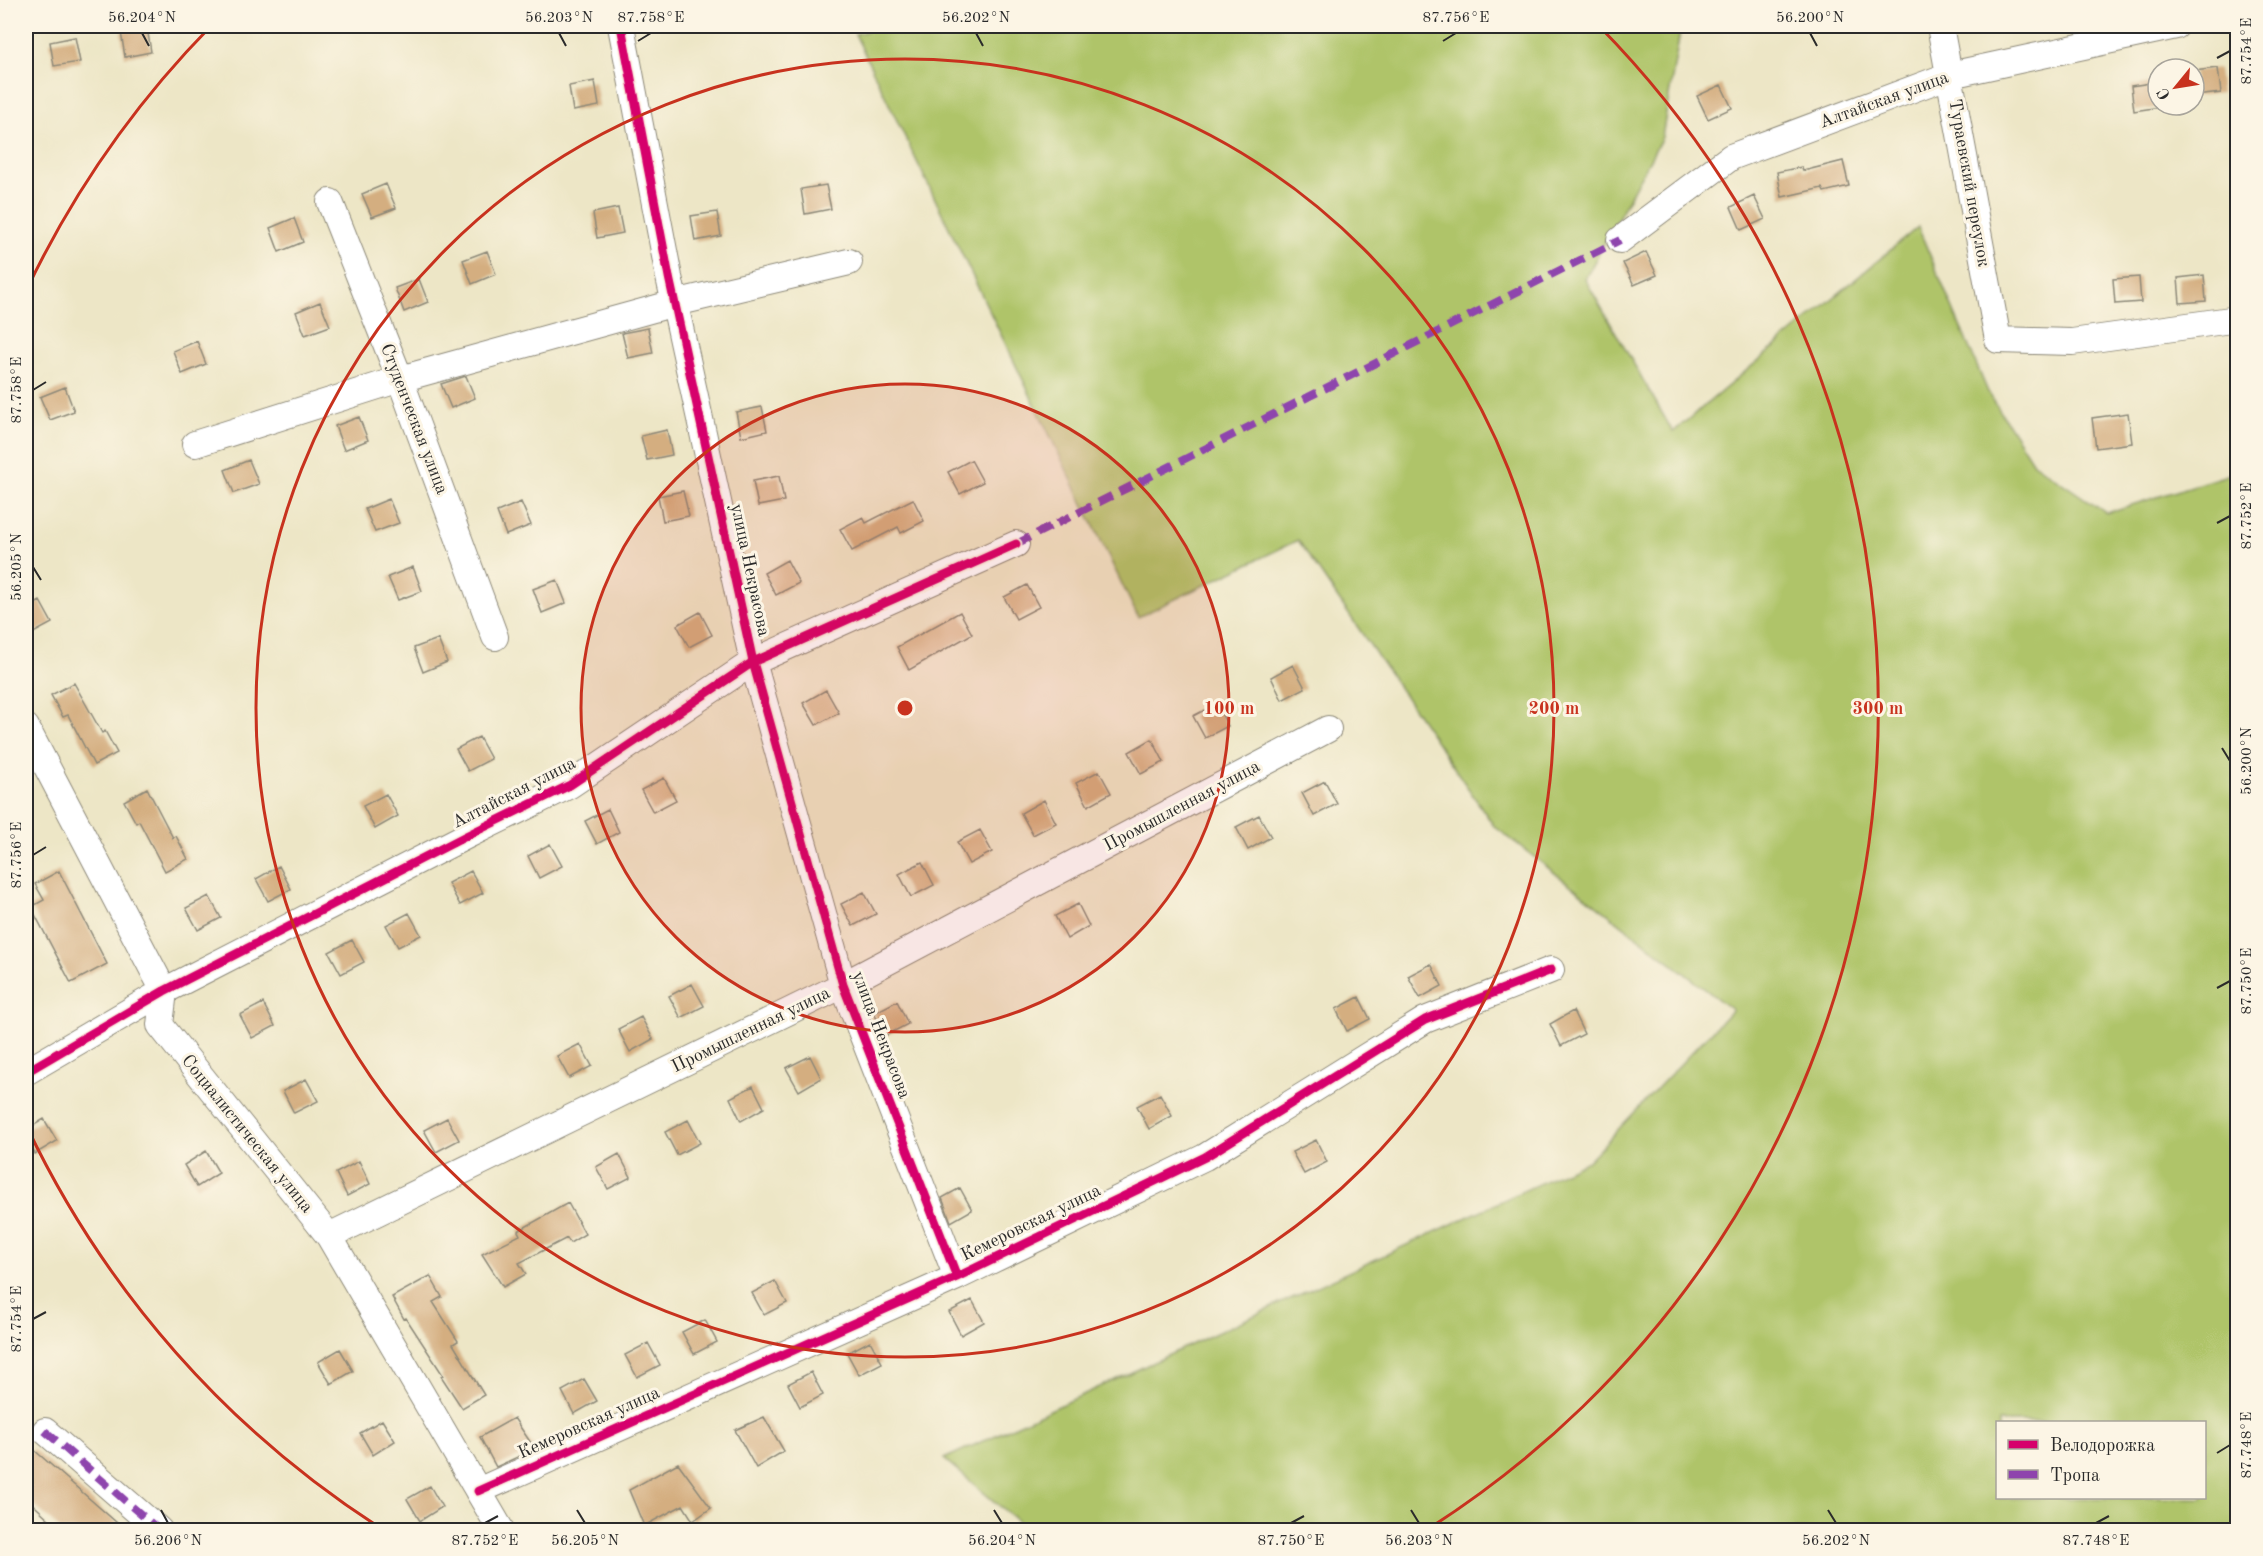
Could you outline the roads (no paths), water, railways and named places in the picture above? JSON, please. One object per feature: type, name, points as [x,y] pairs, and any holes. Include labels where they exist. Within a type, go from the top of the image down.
[{"type":"street","name":"улица Некрасова","points":[[621,26],[675,303],[753,662],[843,985],[957,1277]]},
{"type":"street","name":"Тураевский переулок","points":[[1940,26],[1998,340],[2072,342],[2238,319]]},
{"type":"street","name":"Алтайская улица","points":[[1620,240],[1731,157],[1950,75],[2176,26]]},
{"type":"street","name":"Студенческая улица","points":[[330,201],[400,379],[495,637]]},
{"type":"street","points":[[195,444],[400,379],[675,303],[849,262]]},
{"type":"street","name":"Алтайская улица","points":[[26,1072],[164,991],[570,785],[753,662],[1016,544]]},
{"type":"street","points":[[26,727],[164,991]]},
{"type":"street","name":"Промышленная улица","points":[[329,1236],[843,985],[1328,729]]},
{"type":"street","name":"Кемеровская улица","points":[[478,1491],[957,1277],[1205,1157],[1425,1020],[1551,970]]},
{"type":"street","name":"Социалистическая улица","points":[[164,991],[160,1025],[329,1236],[501,1530]]},
{"type":"street","points":[[45,1431],[159,1530]]}]
